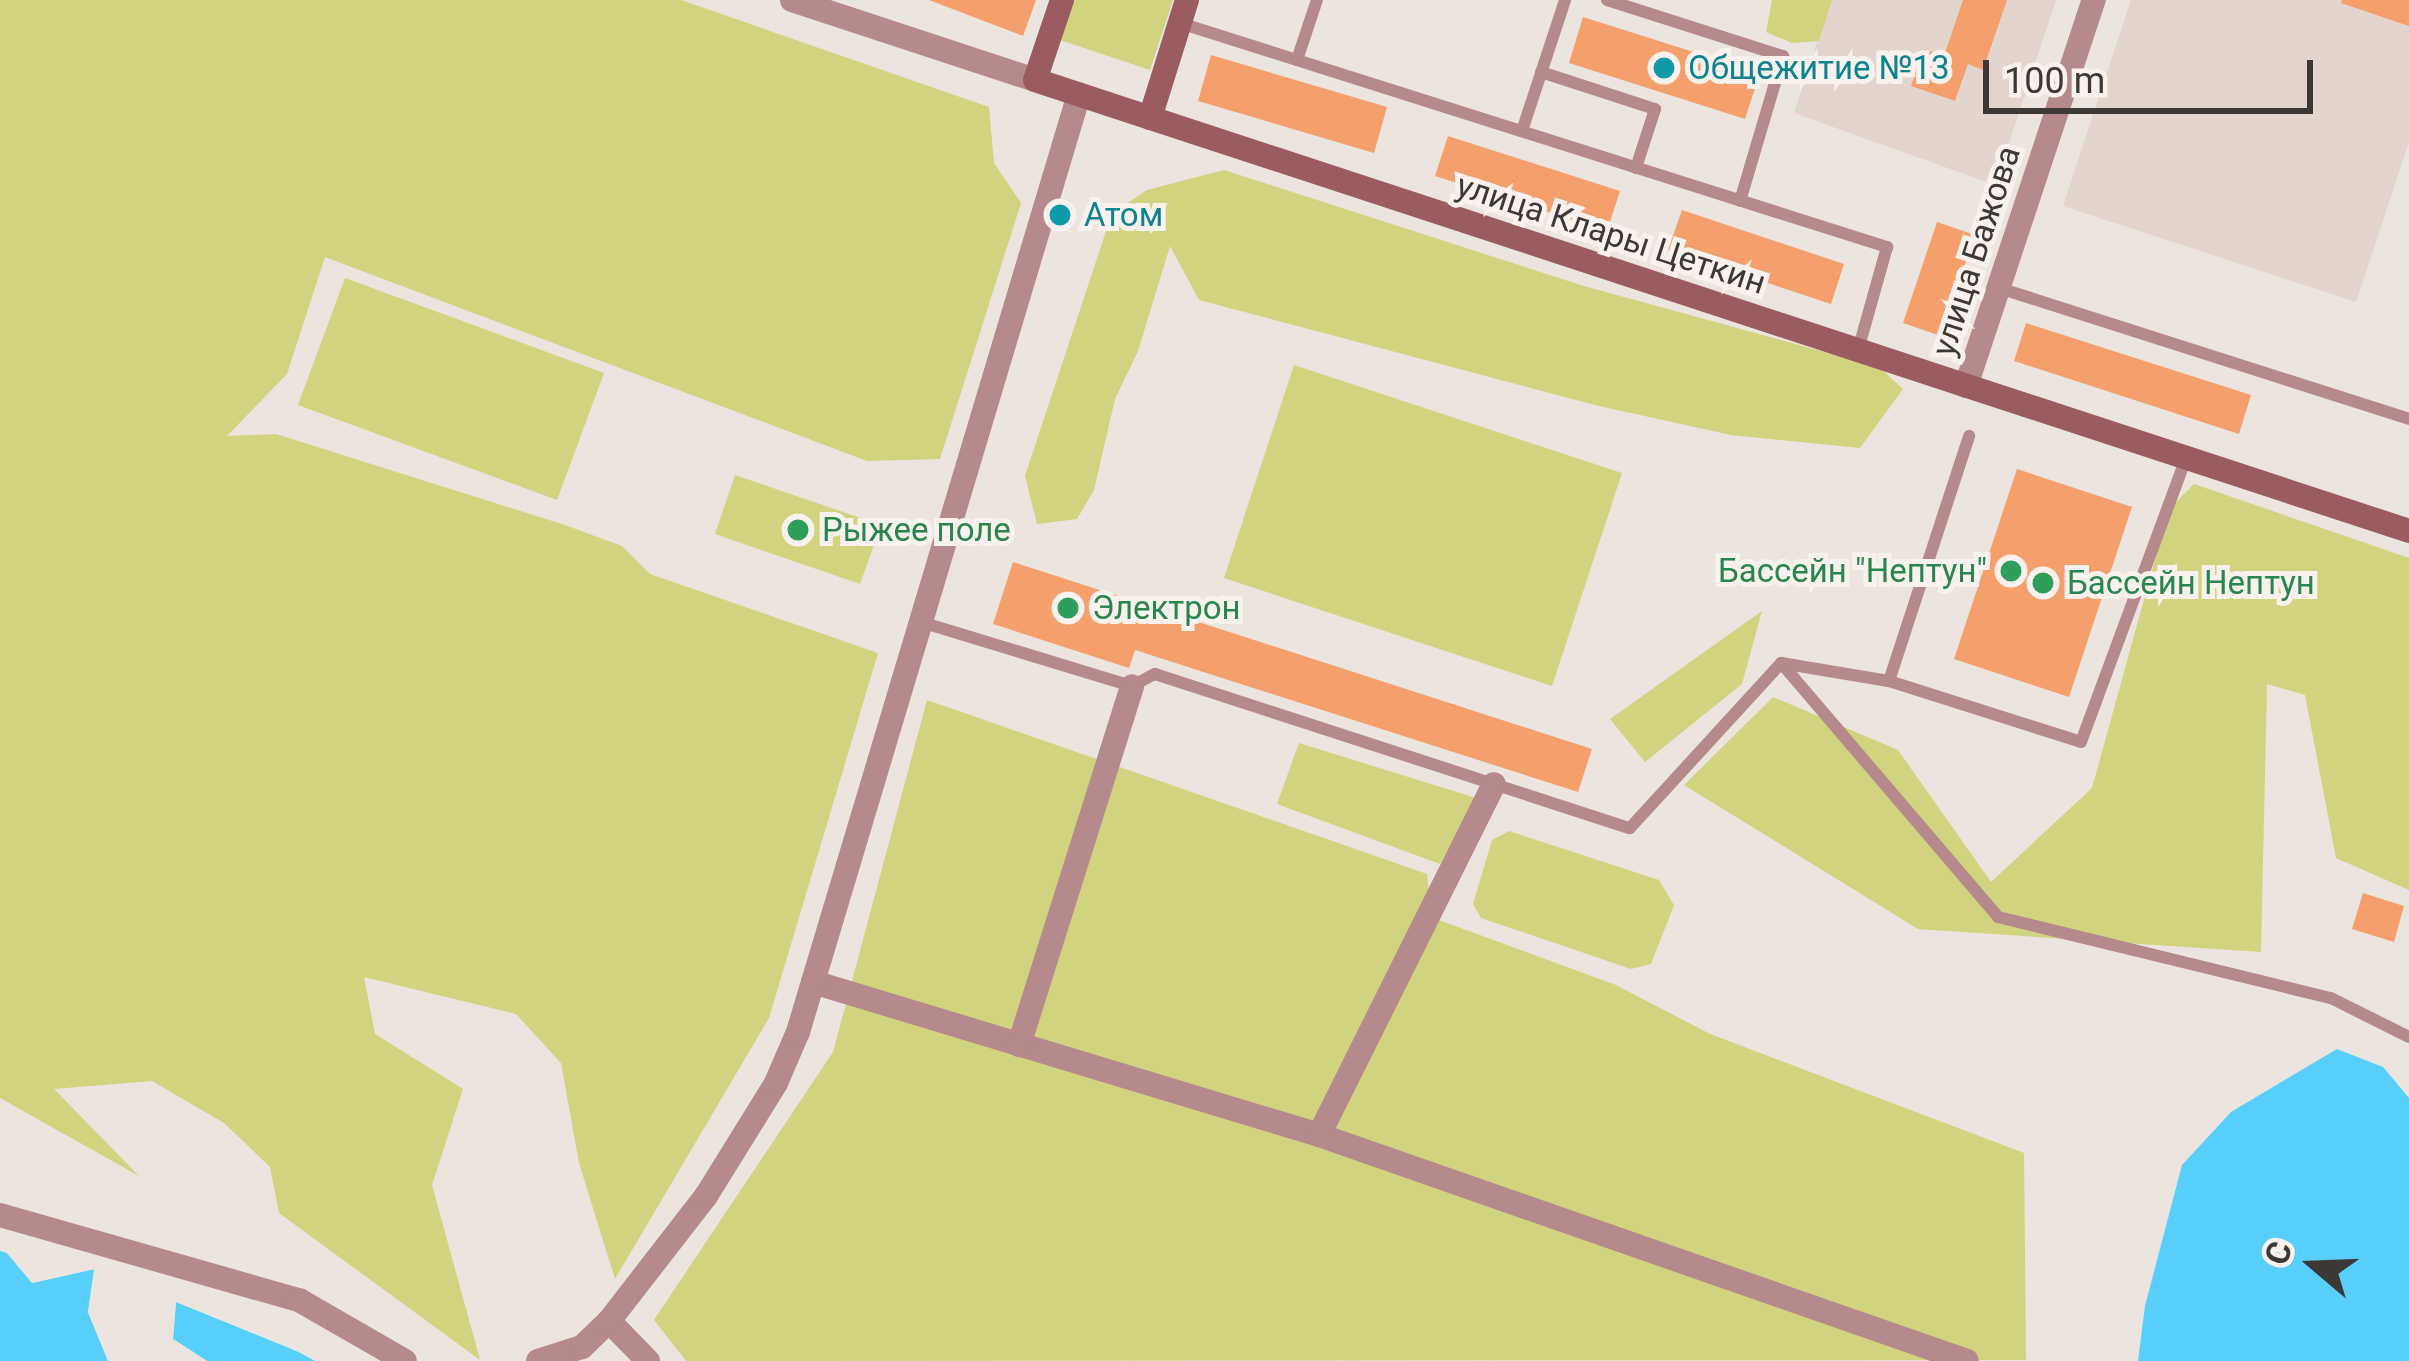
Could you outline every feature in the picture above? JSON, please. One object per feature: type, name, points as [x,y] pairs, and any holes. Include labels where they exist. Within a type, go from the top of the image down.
[{"type":"street","name":"улица Клары Цеткин","points":[[792,0],[2409,531]]},
{"type":"street","points":[[1036,80],[1062,0]]},
{"type":"street","name":"улица Бажова","points":[[1966,386],[2094,0]]},
{"type":"street","points":[[1150,118],[1183,12]]},
{"type":"street","points":[[538,1361],[582,1347],[609,1321],[706,1196],[776,1083],[813,982],[1079,94]]},
{"type":"street","points":[[1019,1045],[1132,686]]},
{"type":"street","points":[[1319,1136],[1494,784]]},
{"type":"street","points":[[813,982],[1319,1136],[1967,1361]]},
{"type":"street","points":[[0,1215],[298,1300],[405,1361]]},
{"type":"street","points":[[609,1321],[649,1361]]},
{"type":"lane","points":[[1297,60],[1317,0]]},
{"type":"lane","points":[[1522,131],[1565,0]]},
{"type":"lane","points":[[1607,0],[1783,56],[1740,201]]},
{"type":"lane","points":[[1183,12],[1297,60],[1887,248],[1858,350]]},
{"type":"lane","points":[[1541,72],[1655,109],[1636,168]]},
{"type":"lane","points":[[1997,288],[2409,419]]},
{"type":"lane","points":[[1889,682],[1969,436]]},
{"type":"lane","points":[[1781,663],[1889,682],[2080,742],[2186,458]]},
{"type":"lane","points":[[921,622],[1132,686],[1155,674],[1630,828],[1781,663]]},
{"type":"lane","points":[[1781,663],[1998,917],[2331,998],[2409,1037]]},
{"type":"shaded area","points":[[1831,0],[2056,0],[1995,185],[1794,113]]},
{"type":"shaded area","points":[[2131,0],[2409,0],[2409,142],[2356,302],[2063,206]]},
{"type":"green space","points":[[0,0],[681,0],[989,107],[994,163],[1021,203],[940,459],[867,461],[325,257],[287,374],[227,436],[276,434],[565,525],[622,546],[650,574],[878,653],[769,1018],[615,1279],[579,1163],[561,1063],[516,1014],[364,977],[375,1034],[463,1089],[432,1185],[480,1360],[279,1213],[270,1167],[224,1123],[152,1081],[54,1089],[139,1176],[0,1098]]},
{"type":"green space","points":[[1073,0],[1173,0],[1150,70],[1060,40]]},
{"type":"green space","points":[[1772,0],[1832,0],[1819,41],[1792,43],[1766,32]]},
{"type":"green space","points":[[1224,170],[1584,286],[1879,367],[1903,389],[1860,448],[1731,435],[1599,406],[1199,300],[1170,246],[1138,351],[1115,399],[1094,490],[1077,519],[1037,524],[1025,476],[1112,213],[1147,190]]},
{"type":"green space","points":[[345,278],[604,373],[557,500],[298,405]]},
{"type":"green space","points":[[1294,365],[1622,473],[1552,686],[1224,578]]},
{"type":"green space","name":"Рыжее поле","points":[[735,475],[881,525],[860,584],[715,534]]},
{"type":"green space","points":[[2194,484],[2409,558],[2409,890],[2336,858],[2305,695],[2267,684],[2261,952],[1918,929],[1684,785],[1773,697],[1898,750],[1991,882],[2092,788],[2169,509]]},
{"type":"green space","points":[[1762,611],[1742,684],[1645,762],[1610,719]]},
{"type":"green space","points":[[927,700],[1427,874],[1431,917],[1616,985],[1710,1034],[2024,1153],[2026,1360],[686,1361],[654,1320],[833,1052]]},
{"type":"green space","points":[[1299,743],[1476,798],[1440,864],[1277,804]]},
{"type":"green space","points":[[1509,831],[1659,880],[1674,905],[1651,964],[1631,969],[1481,918],[1473,904],[1492,840]]},
{"type":"water","points":[[2337,1049],[2383,1067],[2409,1098],[2409,1361],[2138,1361],[2145,1306],[2182,1165],[2231,1112]]},
{"type":"water","points":[[0,1251],[11,1254],[32,1283],[95,1269],[88,1312],[108,1361],[0,1361]]},
{"type":"water","points":[[176,1302],[315,1361],[207,1361],[173,1339]]},
{"type":"pier","points":[[0,1245],[16,1250],[34,1277],[99,1264],[94,1311],[114,1361],[108,1361],[88,1312],[94,1269],[32,1283]]},
{"type":"pier","points":[[178,1296],[296,1343],[321,1361],[176,1302],[173,1339],[207,1361],[196,1361],[167,1341],[170,1300]]},
{"type":"building","points":[[929,0],[1036,0],[1023,36]]},
{"type":"building","points":[[1963,0],[2007,0],[1983,70],[1968,64],[1955,101],[1911,86],[1924,49],[1944,56]]},
{"type":"building","points":[[2409,0],[2409,26],[2341,3]]},
{"type":"building","name":"Общежитие №13","points":[[1583,17],[1760,73],[1745,119],[1569,63]]},
{"type":"building","points":[[1211,55],[1387,107],[1374,153],[1198,101]]},
{"type":"building","points":[[1448,136],[1620,191],[1607,231],[1435,176]]},
{"type":"building","points":[[1682,210],[1844,264],[1831,304],[1668,250]]},
{"type":"building","points":[[1937,222],[1975,235],[1941,336],[1903,323]]},
{"type":"building","points":[[2026,323],[2251,395],[2239,434],[2014,361]]},
{"type":"building","name":"Бассейн Нептун","points":[[2017,469],[2132,507],[2069,697],[1954,659]]},
{"type":"building","points":[[1013,562],[1592,749],[1578,792],[1135,650],[1129,668],[993,624]]},
{"type":"building","points":[[2363,893],[2404,906],[2394,942],[2352,929]]},
{"type":"place","name":"Общежитие №13","points":[[1664,68]]},
{"type":"place","name":"Атом","points":[[1060,215]]},
{"type":"place","name":"Рыжее поле","points":[[798,530]]},
{"type":"place","name":"Бассейн \"Нептун\"","points":[[2011,571]]},
{"type":"place","name":"Бассейн Нептун","points":[[2043,583]]},
{"type":"place","name":"Электрон","points":[[1068,608]]}]
